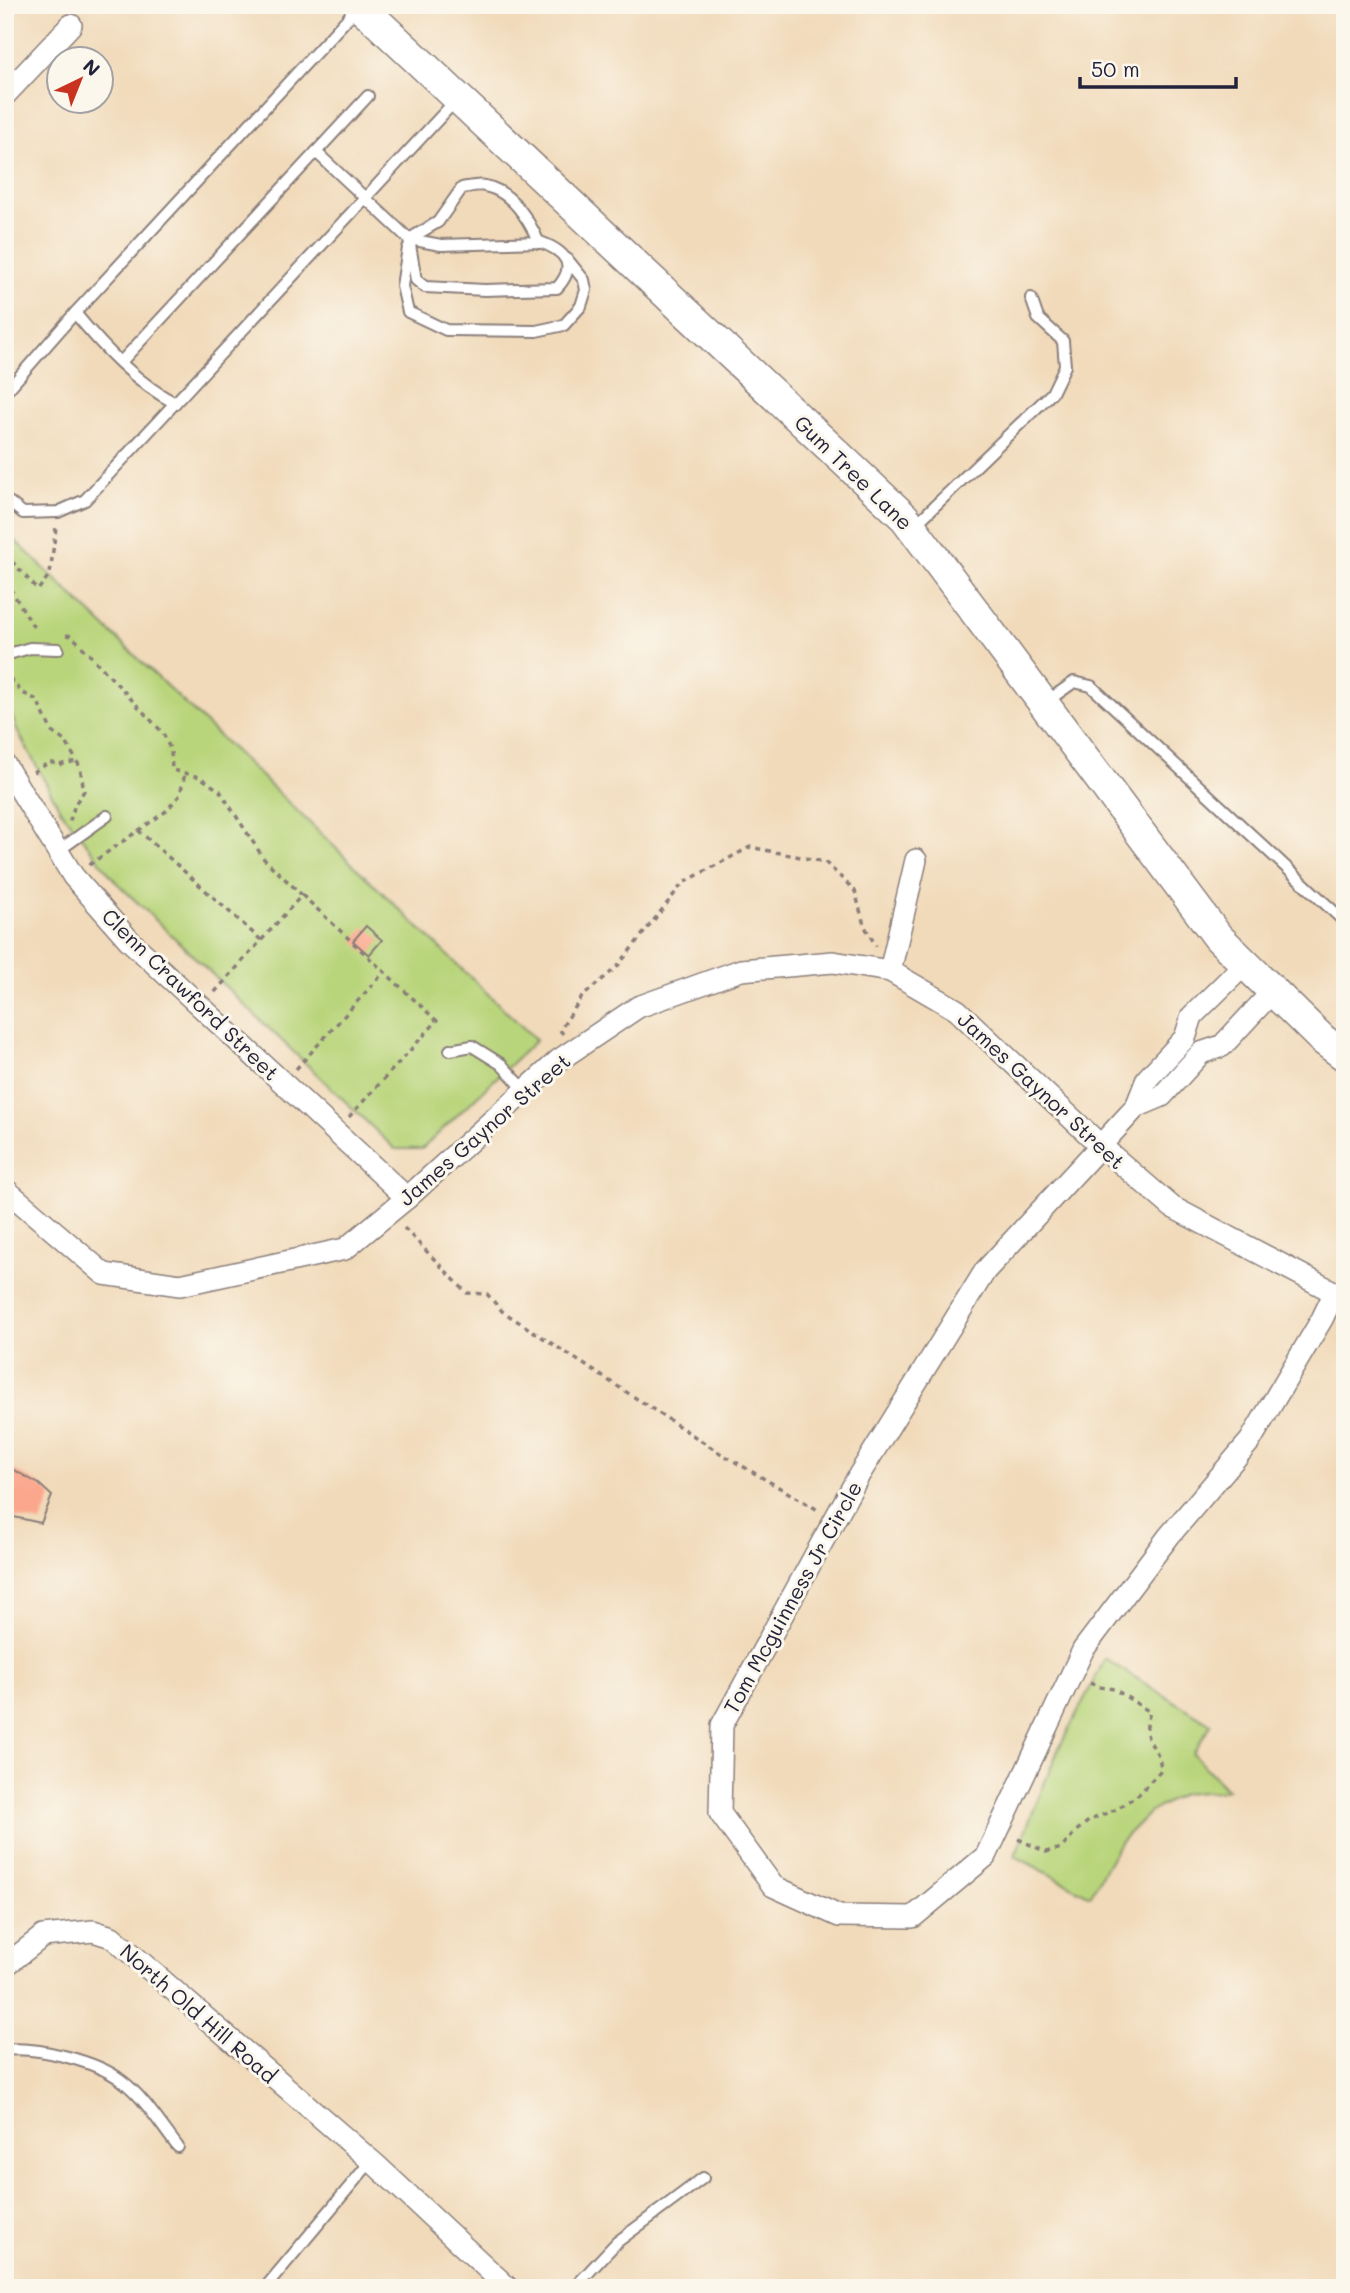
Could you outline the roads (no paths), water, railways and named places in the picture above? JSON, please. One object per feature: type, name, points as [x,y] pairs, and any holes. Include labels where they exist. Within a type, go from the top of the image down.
[{"type":"street","name":"Gum Tree Lane","points":[[359,5],[877,491],[912,527],[1218,937],[1322,1039],[1345,1056]]},
{"type":"street","points":[[5,95],[71,25]]},
{"type":"street","name":"Clenn Crawford Street","points":[[10,773],[74,876],[129,940],[407,1198]]},
{"type":"street","points":[[890,971],[916,860]]},
{"type":"street","name":"James Gaynor Street","points":[[5,1189],[104,1274],[180,1285],[345,1249],[407,1198],[558,1060],[638,1007],[741,970],[833,962],[890,971],[957,1010],[1101,1146],[1172,1207],[1340,1295]]},
{"type":"street","name":"Tom Mcguinness Jr Circle","points":[[1245,964],[1192,1016],[1185,1038],[1147,1079],[1136,1107],[985,1271],[859,1475],[722,1725],[720,1813],[773,1886],[839,1916],[913,1917],[986,1856],[1083,1650],[1161,1547],[1250,1441],[1322,1319],[1340,1295]]},
{"type":"street","name":"Tom Mcguinness Jr Circle","points":[[1136,1107],[1162,1096],[1201,1053],[1222,1046],[1273,991]]},
{"type":"street","name":"North Old Hill Road","points":[[5,1966],[43,1936],[93,1931],[112,1937],[374,2163],[508,2288]]},
{"type":"lane","points":[[5,393],[75,313],[359,5]]},
{"type":"lane","points":[[121,362],[368,96]]},
{"type":"lane","points":[[5,499],[23,513],[58,512],[85,500],[458,98]]},
{"type":"lane","points":[[316,152],[409,239],[441,245],[539,243],[554,247],[584,280],[586,290],[581,306],[564,325],[536,331],[446,330],[408,312],[402,286],[409,239]]},
{"type":"lane","points":[[409,239],[438,222],[463,188],[485,185],[505,195],[528,218],[539,243]]},
{"type":"lane","points":[[409,239],[416,280],[425,287],[485,290],[557,288],[568,272],[566,259]]},
{"type":"lane","points":[[912,527],[951,493],[1052,393],[1065,366],[1063,341],[1038,318],[1031,298]]},
{"type":"lane","points":[[75,313],[121,362],[159,395],[175,403]]},
{"type":"lane","points":[[5,655],[30,648],[58,649]]},
{"type":"lane","points":[[1044,704],[1073,682],[1091,686],[1345,922]]},
{"type":"lane","points":[[58,852],[107,816]]},
{"type":"lane","points":[[1185,1038],[1201,1053]]},
{"type":"lane","points":[[450,1050],[472,1046],[501,1064],[525,1090]]},
{"type":"lane","points":[[5,2050],[37,2050],[66,2056],[120,2078],[141,2098],[178,2147]]},
{"type":"lane","points":[[265,2288],[374,2163]]},
{"type":"lane","points":[[574,2288],[617,2242],[703,2178]]}]
